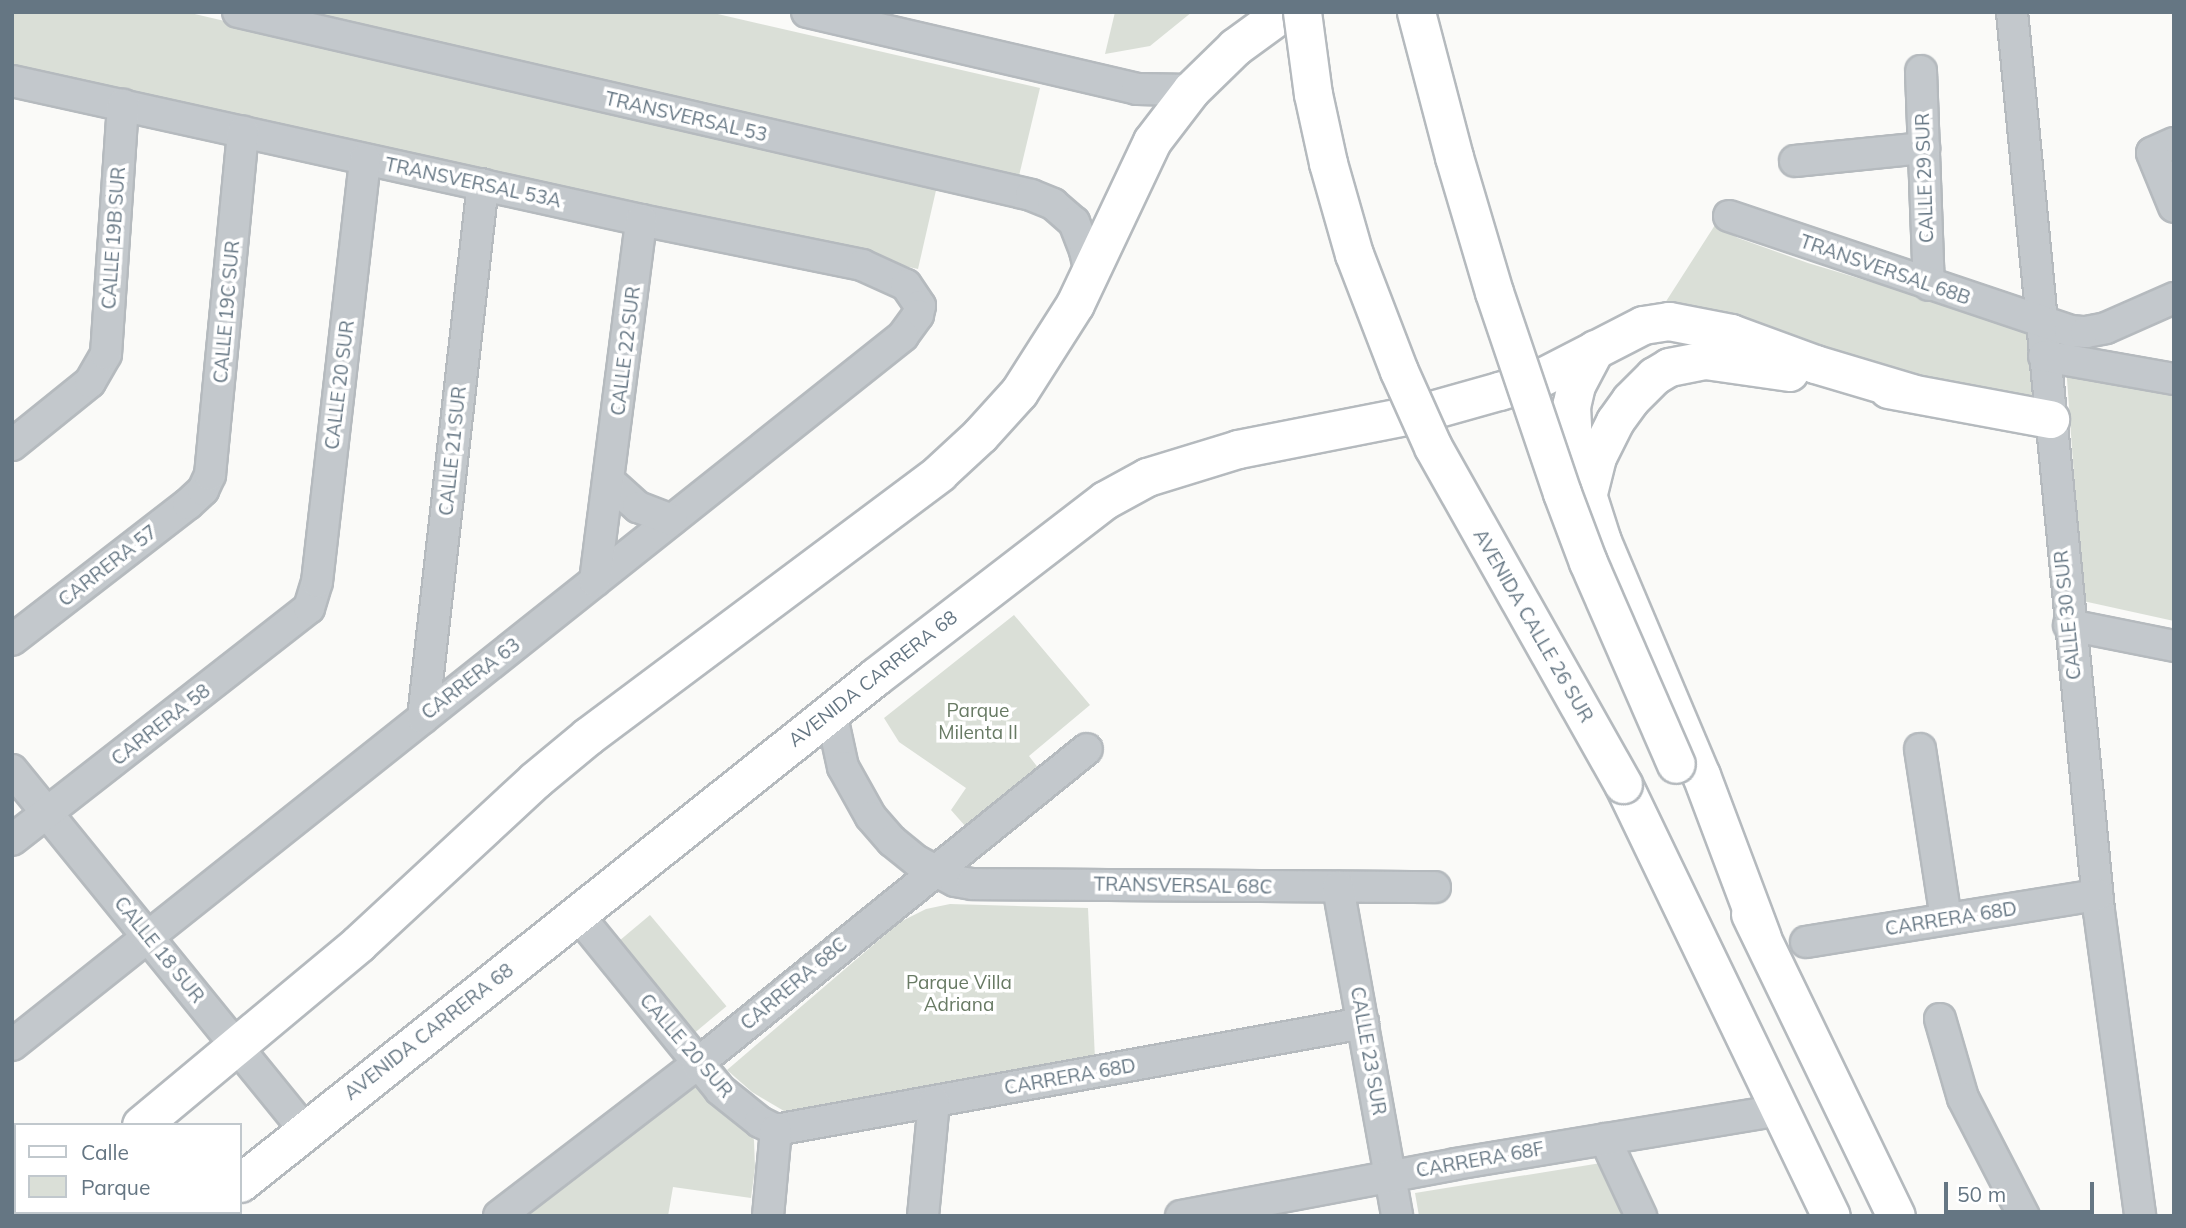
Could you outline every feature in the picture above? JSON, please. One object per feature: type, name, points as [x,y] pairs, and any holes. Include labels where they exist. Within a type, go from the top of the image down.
[{"type":"main road","points":[[1235,47],[1251,12]]},
{"type":"main road","points":[[143,1123],[365,939],[525,789],[588,736],[959,454],[1019,392],[1048,351],[1090,273],[1152,141],[1191,90],[1235,47],[1283,12]]},
{"type":"main road","name":"AVENIDA CALLE 26 SUR","points":[[1302,12],[1313,94],[1328,163],[1354,254],[1399,371],[1433,447],[1623,784],[1831,1216]]},
{"type":"main road","points":[[1416,12],[1454,158],[1494,292],[1588,562],[1676,764],[1896,1216]]},
{"type":"main road","name":"AVENIDA CARRERA 68","points":[[242,1181],[831,712],[1105,500],[1147,477],[1238,449],[1417,414],[1499,391],[1538,379],[1643,325],[1669,321],[1700,324],[1912,393]]},
{"type":"main road","points":[[1595,349],[1576,386],[1571,406],[1573,444],[1587,498],[1638,631],[1701,775],[1762,937]]},
{"type":"main road","points":[[1587,498],[1597,457],[1615,421],[1644,384],[1670,367],[1688,361],[1731,362],[2050,419]]},
{"type":"street","name":"TRANSVERSAL 53","points":[[238,12],[1031,195],[1053,204],[1074,222],[1090,273]]},
{"type":"street","points":[[807,12],[900,23],[1137,89],[1191,90]]},
{"type":"street","name":"CALLE 30 SUR","points":[[2012,12],[2097,895],[2140,1216]]},
{"type":"street","name":"CALLE 29 SUR","points":[[1921,71],[1929,285]]},
{"type":"street","name":"TRANSVERSAL 53A","points":[[12,80],[365,160],[871,267],[906,285],[920,306]]},
{"type":"street","name":"CALLE 19B SUR","points":[[12,445],[90,382],[106,354],[123,105]]},
{"type":"street","name":"CALLE 19C SUR","points":[[203,490],[213,455],[243,132]]},
{"type":"street","points":[[1795,161],[1924,148]]},
{"type":"street","points":[[2163,148],[2174,207]]},
{"type":"street","name":"CALLE 20 SUR","points":[[309,608],[317,582],[365,160]]},
{"type":"street","name":"CALLE 21 SUR","points":[[423,718],[482,184]]},
{"type":"street","name":"TRANSVERSAL 68B","points":[[1729,216],[2041,323],[2086,332],[2106,328],[2174,298]]},
{"type":"street","name":"CALLE 22 SUR","points":[[595,581],[642,220]]},
{"type":"street","name":"CARRERA 63","points":[[12,1045],[902,336],[918,315],[920,306]]},
{"type":"street","points":[[2044,356],[2174,379]]},
{"type":"street","points":[[610,482],[638,507],[672,520]]},
{"type":"street","name":"CARRERA 57","points":[[12,640],[203,490]]},
{"type":"street","name":"CARRERA 58","points":[[12,840],[309,608]]},
{"type":"street","points":[[2069,625],[2174,646]]},
{"type":"street","points":[[831,712],[843,767],[859,799],[892,841],[934,872]]},
{"type":"street","name":"CARRERA 68C","points":[[499,1216],[697,1064],[1087,749]]},
{"type":"street","points":[[1920,749],[1946,919]]},
{"type":"street","name":"CALLE 18 SUR","points":[[12,770],[305,1130]]},
{"type":"street","name":"TRANSVERSAL 68C","points":[[934,872],[972,884],[1435,887]]},
{"type":"street","name":"CALLE 23 SUR","points":[[1338,887],[1397,1216]]},
{"type":"street","name":"CARRERA 68D","points":[[1806,942],[2097,895]]},
{"type":"street","name":"CALLE 20 SUR","points":[[578,915],[697,1064],[736,1103],[776,1130]]},
{"type":"street","points":[[1940,1020],[1963,1098],[2024,1216]]},
{"type":"street","name":"CARRERA 68D","points":[[776,1130],[1363,1023]]},
{"type":"street","points":[[923,1216],[934,1102]]},
{"type":"street","name":"CARRERA 68F","points":[[1181,1216],[1390,1176],[1780,1110]]},
{"type":"street","points":[[768,1216],[776,1130]]},
{"type":"street","points":[[1605,1139],[1641,1216]]},
{"type":"green space","points":[[12,12],[186,12],[937,186],[918,269],[12,74]]},
{"type":"green space","points":[[278,12],[709,12],[1040,88],[1018,180]]},
{"type":"green space","points":[[1115,12],[1192,12],[1150,46],[1105,54]]},
{"type":"green space","points":[[1715,225],[1738,238],[1808,263],[2030,330],[2039,407],[1773,335],[1718,313],[1665,303]]},
{"type":"green space","points":[[2066,365],[2174,385],[2174,621],[2083,601]]},
{"type":"green space","name":"Parque Milenta II","points":[[1014,615],[1090,705],[1029,756],[1039,769],[966,827],[951,810],[966,788],[899,742],[884,718]]},
{"type":"green space","name":"Parque Villa Adriana","points":[[950,904],[1088,908],[1095,1059],[801,1115],[784,1111],[752,1092],[727,1070],[900,922],[926,909]]},
{"type":"green space","points":[[650,915],[726,1006],[690,1036],[614,945]]},
{"type":"green space","points":[[692,1080],[748,1129],[754,1140],[755,1168],[751,1198],[673,1187],[668,1216],[528,1216],[683,1081]]},
{"type":"green space","points":[[1601,1163],[1625,1216],[1419,1216],[1415,1193]]}]
